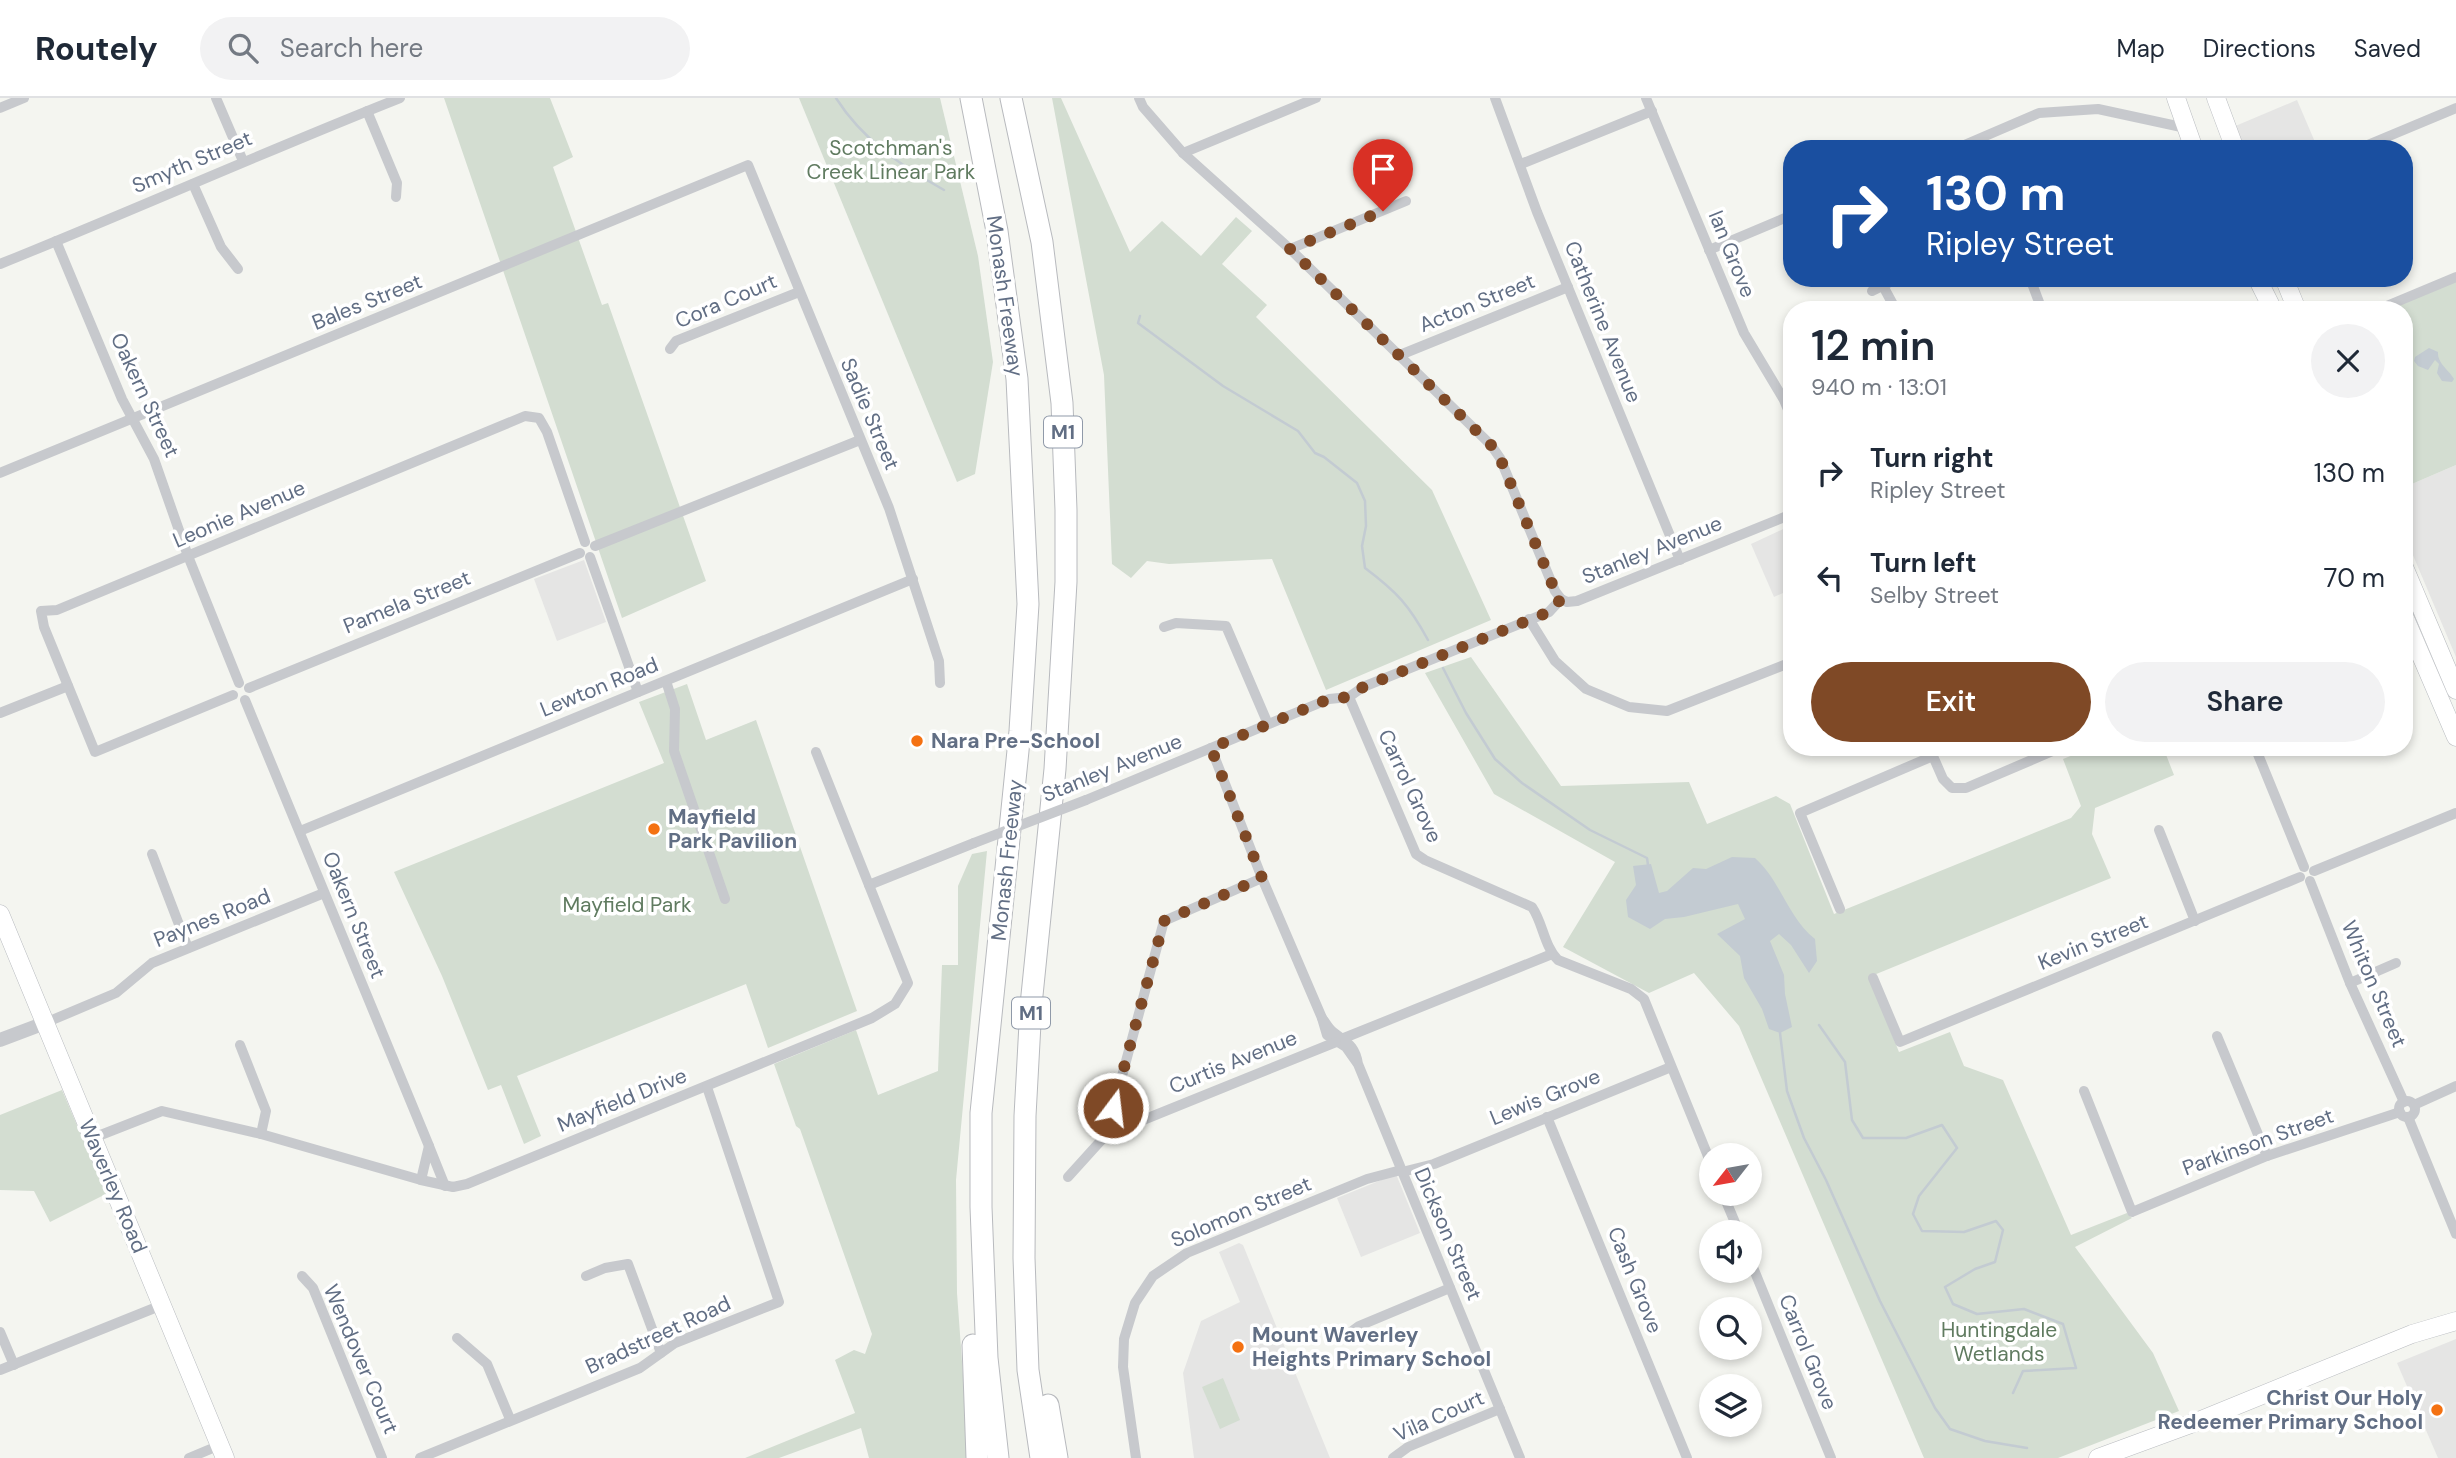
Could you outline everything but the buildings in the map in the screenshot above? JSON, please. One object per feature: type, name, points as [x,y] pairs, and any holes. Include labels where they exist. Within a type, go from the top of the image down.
[{"type":"highway","name":"Monash Freeway","points":[[971,98],[997,231],[1017,379],[1028,604],[1020,731],[981,1113],[981,1207],[987,1358],[998,1458]]},
{"type":"highway","name":"Monash Freeway","points":[[1011,98],[1042,242],[1062,403],[1066,510],[1066,582],[1055,769],[1031,1005],[1025,1116],[1024,1258],[1028,1370],[1041,1458]]},
{"type":"highway","points":[[977,1458],[972,1249],[981,1113]]},
{"type":"highway","points":[[1024,1258],[1057,1458]]},
{"type":"main road","points":[[2176,98],[2191,140]]},
{"type":"main road","points":[[2216,98],[2232,140]]},
{"type":"main road","points":[[2413,590],[2449,680],[2456,737]]},
{"type":"main road","points":[[2413,629],[2449,680]]},
{"type":"main road","name":"Waverley Road","points":[[0,914],[222,1451]]},
{"type":"main road","points":[[2412,1334],[2430,1321],[2456,1310]]},
{"type":"main road","points":[[2099,1458],[2196,1422],[2412,1334],[2456,1321]]},
{"type":"street","points":[[0,108],[24,98]]},
{"type":"street","points":[[216,98],[243,161]]},
{"type":"street","name":"Smyth Street","points":[[0,264],[400,98]]},
{"type":"street","points":[[1139,98],[1143,107],[1183,153],[1290,249],[1491,445],[1500,458],[1555,591],[1561,599]]},
{"type":"street","points":[[1183,153],[1316,98]]},
{"type":"street","name":"Catherine Avenue","points":[[1495,98],[1537,212],[1680,559]]},
{"type":"street","name":"Ian Grove","points":[[1646,98],[1744,333],[1783,398]]},
{"type":"street","points":[[2380,140],[2456,108]]},
{"type":"street","points":[[1976,140],[2039,113],[2098,109],[2186,128]]},
{"type":"street","points":[[367,111],[397,183],[396,197]]},
{"type":"street","points":[[1521,164],[1652,111]]},
{"type":"street","name":"Sadie Street","points":[[748,165],[889,508],[939,661],[940,683]]},
{"type":"street","name":"Bales Street","points":[[0,472],[748,165]]},
{"type":"street","points":[[193,184],[221,247],[238,269]]},
{"type":"street","points":[[1290,249],[1406,201]]},
{"type":"street","points":[[1709,250],[1783,219]]},
{"type":"street","name":"Oakern Street","points":[[56,241],[122,399],[154,459],[188,556],[244,685]]},
{"type":"street","points":[[2399,301],[2456,277]]},
{"type":"street","name":"Acton Street","points":[[1400,355],[1568,287]]},
{"type":"street","name":"Cora Court","points":[[670,349],[676,341],[799,292]]},
{"type":"street","name":"Leonie Avenue","points":[[68,685],[44,627],[41,611],[57,610],[525,416],[539,418],[547,432],[587,550]]},
{"type":"street","name":"Pamela Street","points":[[244,685],[860,440]]},
{"type":"street","name":"Stanley Avenue","points":[[869,886],[1329,699],[1349,697],[1363,687],[1549,612],[1561,599],[1567,602],[1577,601],[1783,518]]},
{"type":"street","points":[[587,550],[638,692]]},
{"type":"street","name":"Lewton Road","points":[[300,831],[913,579]]},
{"type":"street","points":[[1529,619],[1555,661],[1586,689],[1629,707],[1667,710],[1783,665]]},
{"type":"street","points":[[1164,627],[1176,622],[1226,626],[1268,724]]},
{"type":"street","points":[[666,681],[675,709],[674,741],[677,760],[725,899]]},
{"type":"street","points":[[0,713],[68,685],[95,752],[233,695]]},
{"type":"street","points":[[244,685],[250,694],[246,699],[239,700],[233,695],[233,689],[244,685]]},
{"type":"street","name":"Carrol Grove","points":[[1349,697],[1416,855],[1532,906],[1552,954]]},
{"type":"street","name":"Oakern Street","points":[[246,699],[446,1185]]},
{"type":"street","name":"Dickson Street","points":[[1211,748],[1327,1035],[1340,1040],[1358,1064],[1520,1458]]},
{"type":"street","name":"Mayfield Drive","points":[[93,1138],[162,1111],[261,1134],[453,1187],[467,1184],[872,1018],[895,1004],[908,983],[816,752]]},
{"type":"street","points":[[1840,909],[1800,813],[1920,756]]},
{"type":"street","points":[[1933,756],[1943,779],[1952,788],[1966,788],[2041,756]]},
{"type":"street","name":"Whiton Street","points":[[2259,756],[2350,983],[2406,1109],[2456,1234]]},
{"type":"street","name":"Kevin Street","points":[[1873,978],[1900,1042],[2456,813]]},
{"type":"street","points":[[2159,830],[2194,921]]},
{"type":"street","points":[[152,855],[188,948]]},
{"type":"street","points":[[1068,1177],[1106,1135],[1164,921],[1262,878]]},
{"type":"street","name":"Paynes Road","points":[[45,1023],[116,993],[152,963],[324,893]]},
{"type":"street","points":[[1552,954],[1558,960],[1639,993],[1644,999],[1702,1143]]},
{"type":"street","name":"Curtis Avenue","points":[[1106,1135],[1552,954]]},
{"type":"street","points":[[2350,983],[2396,963]]},
{"type":"street","points":[[0,1040],[45,1023]]},
{"type":"street","points":[[2217,1036],[2267,1156]]},
{"type":"street","points":[[240,1045],[266,1111],[261,1134]]},
{"type":"street","name":"Lewis Grove","points":[[1401,1171],[1434,1164],[1671,1067]]},
{"type":"street","name":"Parkinson Street","points":[[2084,1091],[2132,1212],[2267,1156],[2406,1109],[2456,1086]]},
{"type":"street","name":"Bradstreet Road","points":[[420,1458],[640,1368],[675,1343],[779,1302],[707,1087]]},
{"type":"street","name":"Cash Grove","points":[[1547,1117],[1687,1458]]},
{"type":"street","points":[[421,1180],[429,1146]]},
{"type":"street","name":"Solomon Street","points":[[1136,1458],[1122,1355],[1130,1313],[1147,1284],[1163,1267],[1187,1253],[1367,1179],[1401,1171]]},
{"type":"street","points":[[586,1276],[605,1268],[628,1264],[661,1353]]},
{"type":"street","name":"Wendover Court","points":[[302,1276],[313,1288],[382,1458]]},
{"type":"street","name":"Carrol Grove","points":[[1759,1283],[1831,1458]]},
{"type":"street","points":[[1340,1340],[1359,1326],[1450,1288]]},
{"type":"street","points":[[0,1370],[162,1305]]},
{"type":"street","points":[[0,1332],[14,1365]]},
{"type":"street","points":[[457,1338],[487,1364],[510,1419]]},
{"type":"street","name":"Vila Court","points":[[1393,1458],[1408,1447],[1500,1409]]},
{"type":"street","points":[[189,1458],[222,1451]]},
{"type":"shaded area","points":[[2297,100],[2314,140],[2238,140],[2233,127]]},
{"type":"shaded area","points":[[2429,348],[2438,352],[2441,363],[2454,379],[2452,382],[2442,381],[2437,373],[2439,364],[2435,360],[2428,370],[2414,361],[2415,357]]},
{"type":"shaded area","points":[[2456,465],[2456,657],[2413,555],[2413,484]]},
{"type":"shaded area","points":[[1783,529],[1783,593],[1774,597],[1751,544]]},
{"type":"shaded area","points":[[584,560],[606,622],[557,641],[534,579]]},
{"type":"shaded area","points":[[1732,857],[1755,858],[1772,877],[1798,921],[1815,939],[1817,961],[1809,973],[1791,945],[1779,934],[1770,941],[1784,975],[1792,1027],[1780,1033],[1769,1029],[1762,1009],[1744,978],[1740,956],[1717,934],[1745,919],[1738,904],[1665,919],[1650,929],[1628,917],[1626,900],[1636,885],[1633,866],[1651,864],[1659,893],[1667,891],[1693,868],[1706,869]]},
{"type":"shaded area","points":[[1396,1174],[1420,1233],[1361,1257],[1337,1198]]},
{"type":"shaded area","name":"Mount Waverley Heights Primary School","points":[[1239,1243],[1243,1245],[1330,1458],[1194,1458],[1183,1373],[1201,1321],[1240,1302],[1219,1252]]},
{"type":"shaded area","name":"Christ Our Holy Redeemer Primary School","points":[[2456,1339],[2456,1458],[2438,1458],[2397,1363]]},
{"type":"green space","points":[[444,98],[550,98],[573,157],[553,167],[602,305],[608,303],[706,581],[622,618]]},
{"type":"green space","name":"Scotchman's Creek Linear Park","points":[[799,98],[940,98],[978,256],[993,362],[975,474],[957,482]]},
{"type":"green space","points":[[1052,98],[1061,98],[1130,252],[1162,221],[1201,256],[1236,217],[1252,231],[1222,264],[1267,305],[1256,317],[1432,490],[1491,620],[1326,690],[1272,559],[1169,564],[1147,561],[1131,578],[1112,564],[1104,375]]},
{"type":"green space","points":[[2456,277],[2456,465],[2413,484],[2413,301],[2401,301]]},
{"type":"green space","name":"Huntingdale Wetlands","points":[[1471,657],[1561,786],[1689,782],[1707,824],[1776,796],[1790,804],[1834,914],[2071,818],[2081,806],[2063,759],[2070,756],[2167,756],[2174,775],[2095,808],[2092,834],[2111,878],[1869,977],[1899,1052],[1950,1032],[1964,1066],[2003,1080],[2071,1235],[2127,1213],[2132,1218],[2075,1247],[2153,1353],[2179,1411],[2058,1458],[1924,1458],[1739,1026],[1694,973],[1649,993],[1563,947],[1615,862],[1494,794],[1425,673]]},
{"type":"green space","name":"Mayfield Park","points":[[687,684],[706,740],[756,720],[857,1011],[768,1048],[746,984],[517,1076],[541,1136],[524,1144],[501,1085],[488,1090],[442,976],[394,872],[664,763],[639,702]]},
{"type":"green space","points":[[987,851],[956,1180],[957,1293],[969,1458],[869,1458],[861,1428],[779,1458],[745,1458],[855,1413],[835,1360],[854,1350],[865,1354],[872,1334],[800,1129],[796,1126],[774,1064],[856,1030],[878,1095],[938,1071],[942,965],[958,965],[958,886],[972,854]]},
{"type":"green space","points":[[62,1090],[106,1194],[50,1222],[34,1191],[0,1190],[0,1115]]},
{"type":"green space","points":[[1223,1378],[1240,1420],[1220,1429],[1202,1387]]},
{"type":"waterway","points":[[836,98],[870,139],[944,190]]},
{"type":"waterway","points":[[1140,316],[1138,323],[1223,386],[1298,431],[1315,453],[1357,483],[1365,501],[1366,526],[1362,546],[1365,568],[1401,600],[1428,640]]},
{"type":"waterway","points":[[1443,668],[1466,713],[1495,759],[1522,783],[1590,830],[1647,858],[1648,865]]},
{"type":"waterway","points":[[1819,1025],[1845,1062],[1852,1120],[1863,1138],[1906,1138],[1942,1125],[1957,1148],[1919,1196],[1913,1214],[1922,1231],[1964,1232],[1996,1221],[2003,1230],[1995,1262],[1975,1269],[1945,1287],[1953,1304],[1977,1314],[2024,1309],[2063,1324],[2076,1368],[2023,1371],[2013,1393]]},
{"type":"waterway","points":[[1780,1033],[1787,1091],[1804,1138],[1826,1180],[1880,1301],[1935,1408],[1950,1429],[1985,1441],[2027,1448]]},
{"type":"place","name":"Nara Pre-School","points":[[917,741]]},
{"type":"place","name":"Mayfield Park Pavilion","points":[[654,829]]},
{"type":"place","name":"Mount Waverley Heights Primary School","points":[[1238,1347]]},
{"type":"place","name":"Christ Our Holy Redeemer Primary School","points":[[2437,1410]]},
{"type":"route","points":[[1113,1108],[1164,921],[1262,878],[1211,748],[1329,699],[1349,697],[1363,687],[1549,612],[1561,599],[1555,591],[1500,458],[1491,445],[1290,249],[1383,211]]}]
